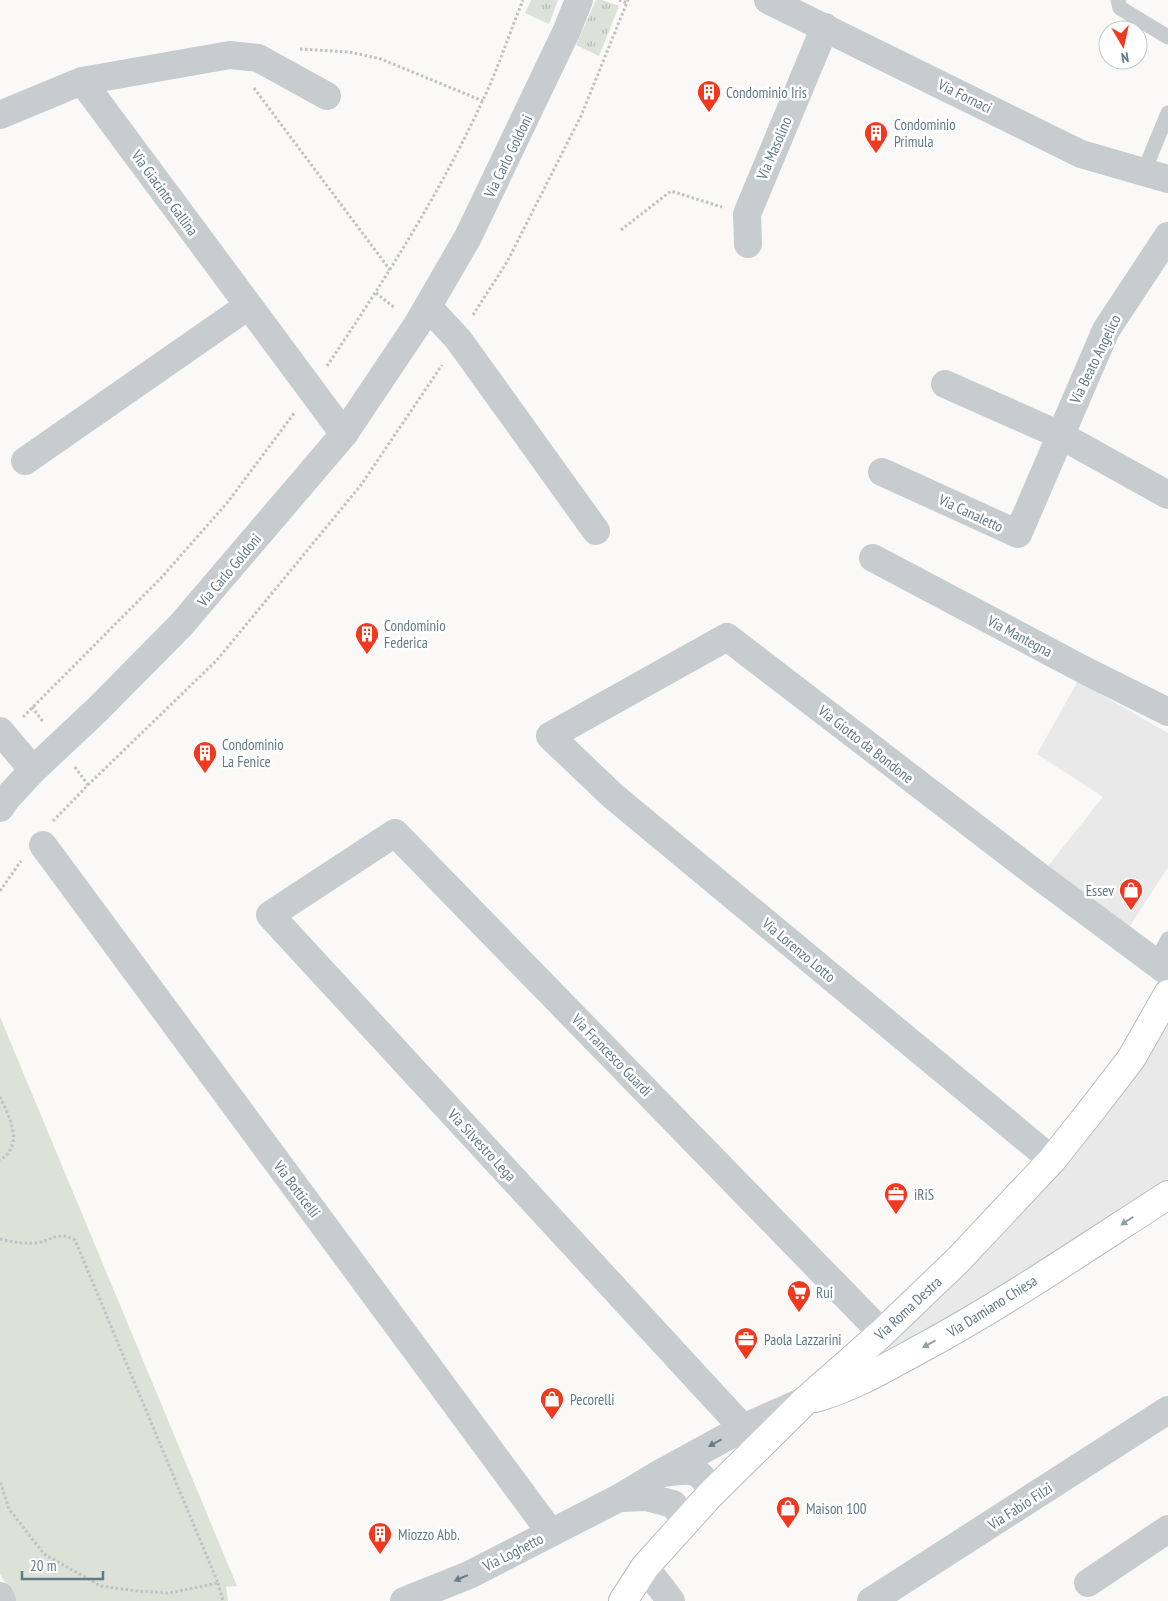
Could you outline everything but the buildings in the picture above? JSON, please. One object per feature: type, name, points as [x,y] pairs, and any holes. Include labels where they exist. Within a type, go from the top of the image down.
[{"type":"street","name":"Via Carlo Goldoni","points":[[0,808],[32,770],[97,710],[182,625],[344,434],[428,307],[468,237],[579,0]]},
{"type":"street","name":"Via Fornaci","points":[[768,0],[1081,154],[1156,175]]},
{"type":"street","name":"Via Masolino","points":[[748,244],[746,214],[825,27]]},
{"type":"street","points":[[0,116],[82,81],[230,55],[254,71],[327,96]]},
{"type":"street","name":"Via Giacinto Gallina","points":[[82,81],[344,434]]},
{"type":"street","name":"Via Beato Angelico","points":[[1060,435],[1106,330],[1168,236]]},
{"type":"street","points":[[25,461],[248,306]]},
{"type":"street","points":[[428,307],[458,339],[596,531]]},
{"type":"street","points":[[945,384],[1060,435],[1168,495]]},
{"type":"street","name":"Via Canaletto","points":[[882,472],[1018,534],[1060,435]]},
{"type":"street","name":"Via Mantegna","points":[[873,558],[1084,670],[1168,712]]},
{"type":"street","name":"Via Giotto da Bondone","points":[[550,736],[727,636],[1040,877],[1162,967]]},
{"type":"street","points":[[0,731],[32,770]]},
{"type":"street","name":"Via Lorenzo Lotto","points":[[550,736],[620,802],[1052,1160]]},
{"type":"street","name":"Via Francesco Guardi","points":[[330,875],[395,833],[882,1333]]},
{"type":"street","name":"Via Botticelli","points":[[43,845],[551,1533]]},
{"type":"street","name":"Via Silvestro Lega","points":[[330,875],[270,914],[743,1428]]},
{"type":"street","name":"Via Roma Destra","points":[[623,1601],[645,1567],[713,1492],[806,1400],[882,1333],[960,1259],[1052,1160],[1131,1059],[1168,994]]},
{"type":"street","name":"Via Damiano Chiesa","points":[[806,1400],[842,1390],[862,1381],[966,1324],[1168,1195]]},
{"type":"street","name":"Via Loghetto","points":[[404,1601],[469,1575],[619,1498],[743,1428],[806,1400]]},
{"type":"street","name":"Via Fabio Filzi","points":[[871,1601],[1168,1410]]},
{"type":"street","name":"Via Loghetto","points":[[659,1474],[690,1470],[697,1472],[704,1478],[713,1492]]},
{"type":"street","name":"Via Loghetto","points":[[619,1498],[646,1497],[673,1504],[686,1521]]},
{"type":"street","points":[[1088,1583],[1168,1529]]},
{"type":"street","points":[[645,1567],[671,1601]]},
{"type":"street","points":[[0,1596],[2,1601]]},
{"type":"lane","points":[[1118,0],[1120,8],[1168,37]]},
{"type":"lane","points":[[1156,175],[1168,113]]},
{"type":"lane","points":[[1162,967],[1168,939]]},
{"type":"path","points":[[619,0],[627,3]]},
{"type":"path","points":[[254,71],[390,270]]},
{"type":"path","points":[[621,230],[671,191],[746,214]]},
{"type":"path","points":[[376,293],[400,311]]},
{"type":"path","points":[[73,764],[88,784]]},
{"type":"path","points":[[0,885],[2,887],[0,891]]},
{"type":"path","points":[[0,1097],[12,1121],[14,1138],[7,1155],[0,1160]]},
{"type":"path","points":[[0,1239],[16,1243],[37,1243],[60,1236],[68,1236],[75,1240],[218,1583],[223,1601]]},
{"type":"path","points":[[0,1480],[9,1509],[44,1554],[101,1586],[169,1593],[218,1583]]},
{"type":"shaded area","points":[[1078,681],[1168,733],[1168,867],[1128,929],[1048,866],[1103,797],[1037,754]]},
{"type":"shaded area","points":[[1168,994],[1168,1195],[862,1381],[882,1333],[959,1259]]},
{"type":"green space","points":[[531,0],[558,0],[549,24],[525,13]]},
{"type":"green space","points":[[596,0],[602,0],[619,6],[599,56],[576,45]]},
{"type":"green space","points":[[0,1017],[237,1586],[226,1587],[228,1601],[16,1601],[0,1574]]},
{"type":"place","name":"Condominio Iris","points":[[709,113]]},
{"type":"place","name":"Condominio Primula","points":[[876,154]]},
{"type":"place","name":"Condominio Federica","points":[[367,655]]},
{"type":"place","name":"Condominio La Fenice","points":[[205,774]]},
{"type":"place","name":"Essev","points":[[1131,911]]},
{"type":"place","name":"iRiS","points":[[896,1215]]},
{"type":"place","name":"Rui","points":[[799,1313]]},
{"type":"place","name":"Paola Lazzarini","points":[[746,1360]]},
{"type":"place","name":"Pecorelli","points":[[552,1420]]},
{"type":"place","name":"Maison 100","points":[[788,1529]]},
{"type":"place","name":"Miozzo Abb.","points":[[380,1555]]}]
